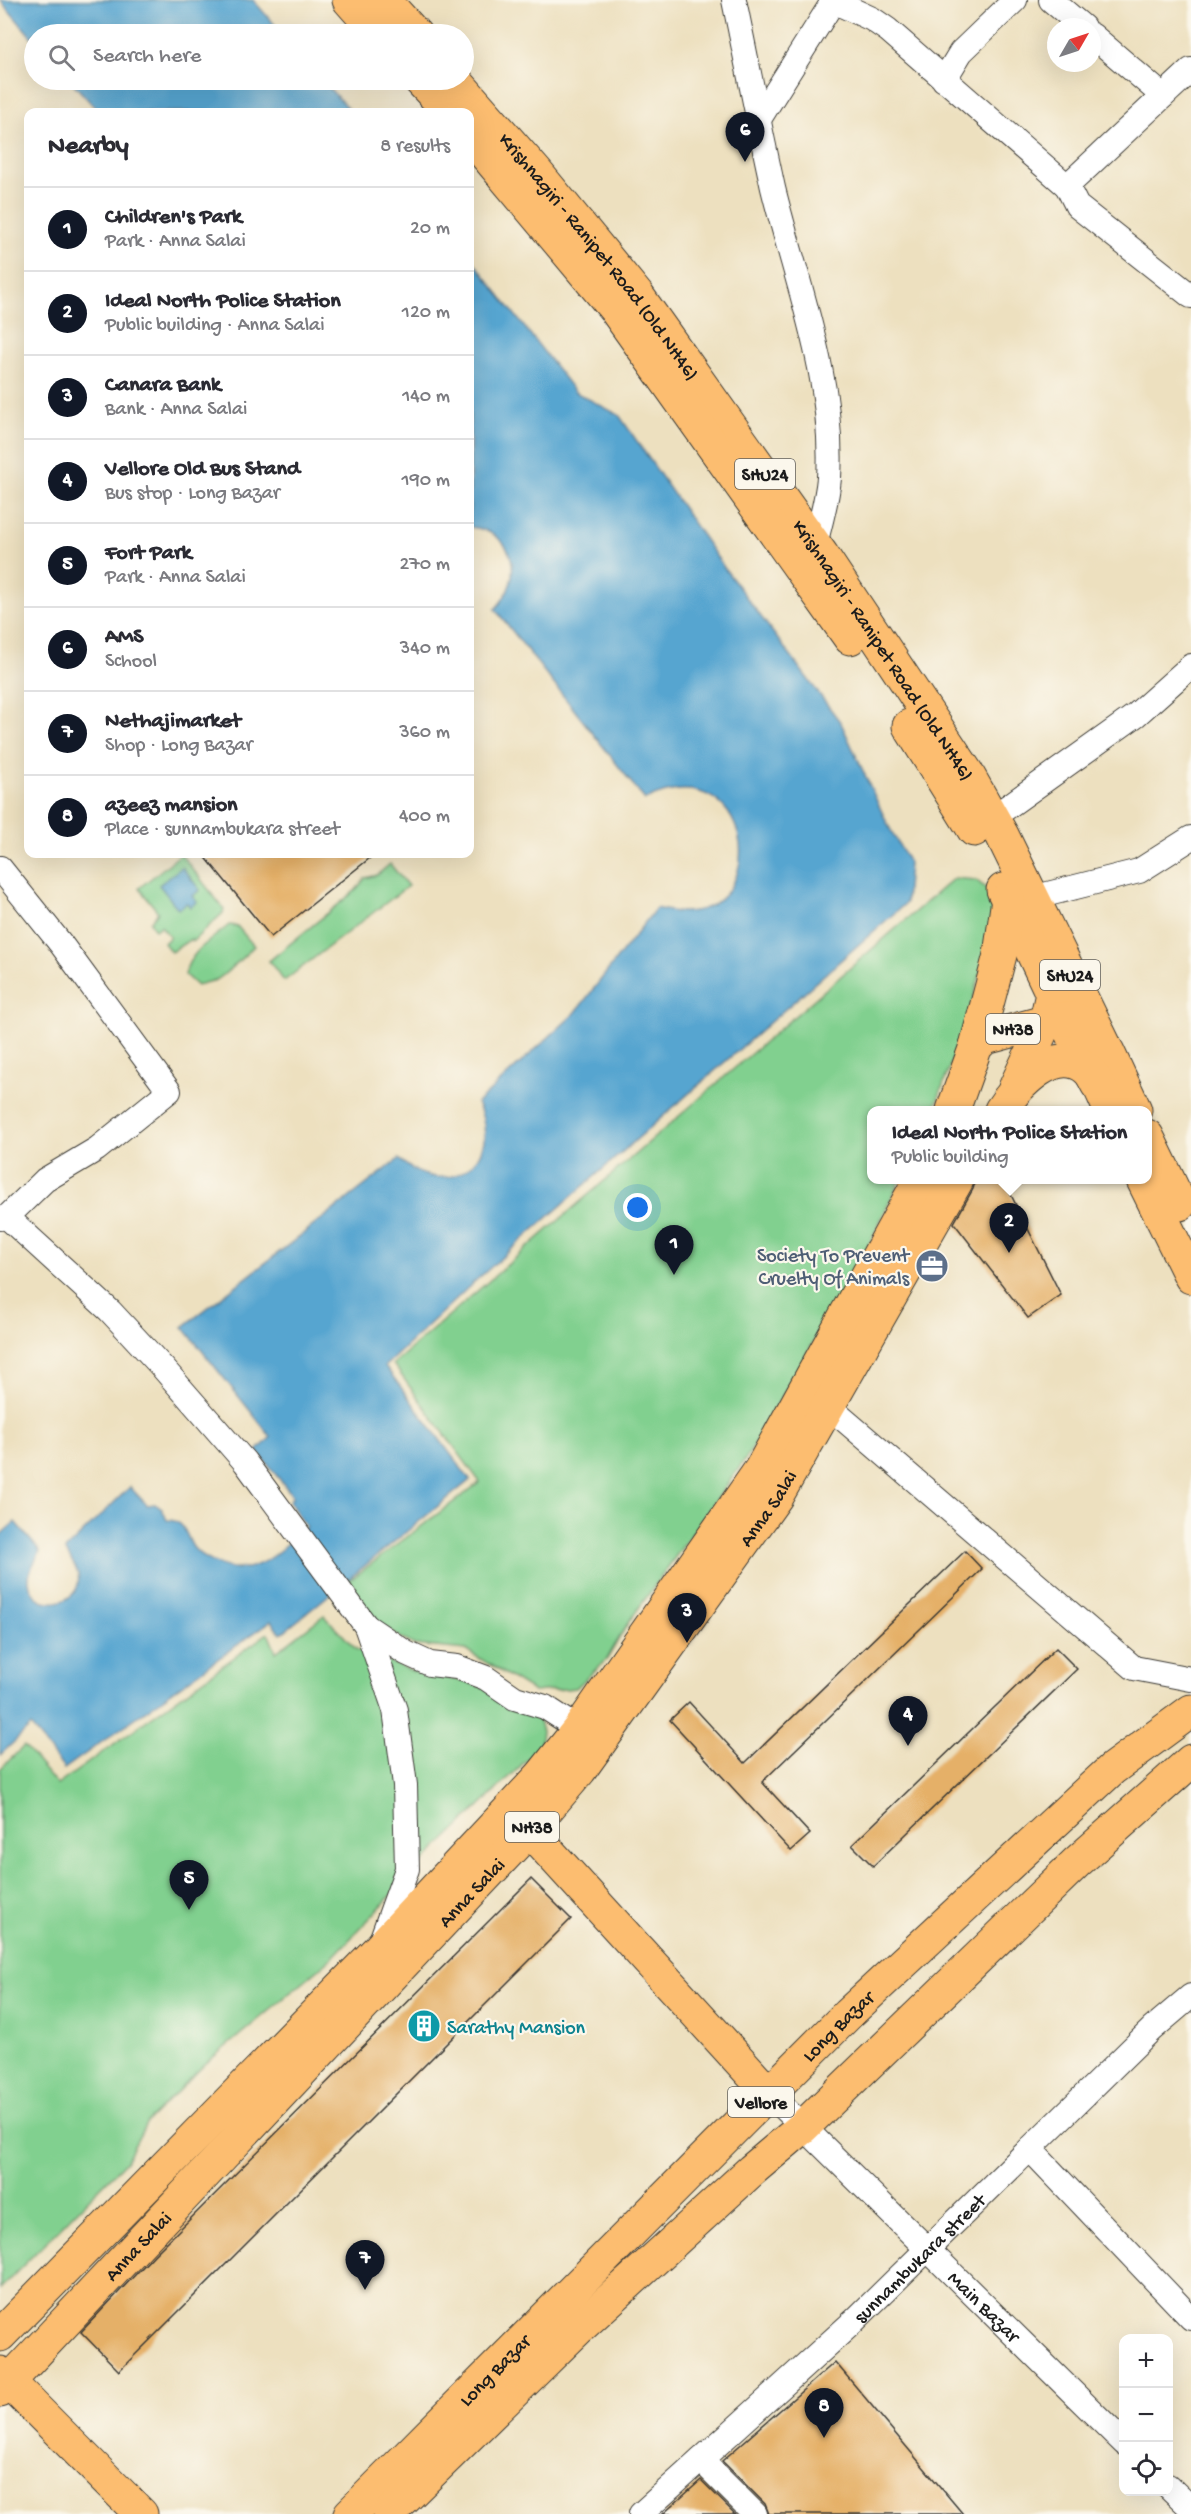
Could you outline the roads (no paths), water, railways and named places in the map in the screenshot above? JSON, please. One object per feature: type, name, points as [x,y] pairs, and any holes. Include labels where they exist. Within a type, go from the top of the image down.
[{"type":"main road","points":[[349,0],[370,24]]},
{"type":"main road","points":[[384,0],[406,24]]},
{"type":"main road","points":[[429,90],[446,108]]},
{"type":"main road","name":"Krishnagiri - Ranipet Road (Old NH46)","points":[[464,90],[544,181],[637,295],[815,545],[967,773],[992,818],[1020,899]]},
{"type":"main road","name":"Krishnagiri - Ranipet Road (Old NH46)","points":[[474,141],[615,309],[801,567],[887,692],[983,847],[1020,899],[1108,1052]]},
{"type":"main road","points":[[1008,1099],[1054,1012],[1053,966],[1020,899]]},
{"type":"main road","points":[[976,1046],[1000,955],[1020,899]]},
{"type":"main road","points":[[1054,1012],[1104,1097]]},
{"type":"main road","name":"NH38","points":[[954,1106],[976,1046],[997,1032],[1054,1012],[1087,1025],[1108,1052],[1133,1106]]},
{"type":"main road","name":"NH38","points":[[1008,1099],[1045,1067],[1055,1062],[1072,1060],[1087,1070],[1104,1097]]},
{"type":"main road","points":[[1152,1146],[1191,1227]]},
{"type":"main road","name":"Anna Salai","points":[[0,2335],[379,1948],[541,1776],[579,1729],[761,1469],[917,1184]]},
{"type":"main road","name":"Anna Salai","points":[[3,2382],[530,1830],[580,1770],[776,1497],[954,1184]]},
{"type":"main road","points":[[1145,1184],[1191,1277]]},
{"type":"main road","name":"Long Bazar","points":[[350,2514],[848,2014],[1112,1768],[1191,1711]]},
{"type":"main road","points":[[389,2514],[579,2328],[752,2170],[803,2127],[1077,1862],[1191,1761]]},
{"type":"main road","points":[[530,1830],[769,2093]]},
{"type":"main road","points":[[3,2382],[141,2514]]},
{"type":"street","points":[[734,0],[773,188],[809,319],[823,391],[829,478],[815,545]]},
{"type":"street","points":[[759,119],[833,0],[872,19],[888,30],[1067,186],[1077,206],[1191,296]]},
{"type":"street","points":[[944,80],[961,52],[1015,0]]},
{"type":"street","points":[[1051,0],[1072,18]]},
{"type":"street","points":[[1101,43],[1163,96]]},
{"type":"street","points":[[1067,186],[1191,70]]},
{"type":"street","points":[[992,818],[1136,715],[1191,666]]},
{"type":"street","points":[[1020,899],[1139,871],[1191,838]]},
{"type":"street","points":[[0,868],[61,944],[169,1091],[97,1149],[45,1180],[3,1218],[111,1311],[245,1462],[366,1626],[395,1710],[405,1785],[407,1869],[379,1948]]},
{"type":"street","points":[[827,1405],[1134,1668],[1191,1679]]},
{"type":"street","points":[[366,1626],[406,1653],[430,1664],[457,1667],[486,1678],[515,1698],[545,1707],[579,1729]]},
{"type":"street","name":"sunnambukara street","points":[[642,2514],[854,2321],[1152,2029],[1191,1996]]},
{"type":"street","name":"Main Bazar","points":[[769,2093],[1123,2442]]},
{"type":"street","points":[[1030,2149],[1191,2318]]},
{"type":"street","points":[[701,2460],[755,2514]]},
{"type":"street","points":[[1173,2491],[1191,2508]]},
{"type":"water","points":[[0,0],[253,0],[274,24],[24,24],[24,28]]},
{"type":"water","points":[[79,90],[331,90],[347,108],[95,108]]},
{"type":"water","points":[[474,262],[575,392],[619,415],[725,569],[841,723],[887,823],[909,863],[906,903],[473,1283],[385,1366],[470,1480],[281,1634],[271,1621],[64,1769],[31,1726],[0,1755],[0,1535],[15,1522],[40,1551],[31,1569],[29,1581],[32,1591],[47,1602],[66,1599],[78,1585],[78,1574],[65,1550],[130,1487],[147,1505],[155,1504],[162,1509],[167,1520],[181,1525],[198,1553],[220,1565],[245,1568],[257,1565],[287,1545],[306,1527],[289,1501],[293,1496],[257,1451],[271,1437],[183,1327],[399,1159],[417,1172],[435,1177],[452,1176],[466,1169],[477,1158],[484,1142],[484,1124],[477,1103],[575,1013],[656,908],[696,911],[722,897],[737,874],[740,845],[732,818],[713,798],[684,790],[645,800],[495,609],[510,584],[511,558],[506,547],[498,538],[486,531],[474,528]]},
{"type":"water","points":[[182,867],[200,890],[192,896],[197,902],[190,907],[187,903],[178,909],[159,885]]},
{"type":"place","name":"AMS","points":[[745,162]]},
{"type":"place","name":"Ideal North Police Station","points":[[1009,1253]]},
{"type":"place","name":"Society To Prevent Cruelty Of Animals","points":[[932,1266]]},
{"type":"place","name":"Children's Park","points":[[674,1275]]},
{"type":"place","name":"Canara Bank","points":[[687,1643]]},
{"type":"place","name":"Vellore Old Bus Stand","points":[[908,1746]]},
{"type":"place","name":"Fort Park","points":[[189,1910]]},
{"type":"place","name":"Sarathy Mansion","points":[[424,2026]]},
{"type":"place","name":"Nethajimarket","points":[[365,2290]]},
{"type":"place","name":"azeez mansion","points":[[824,2438]]}]
